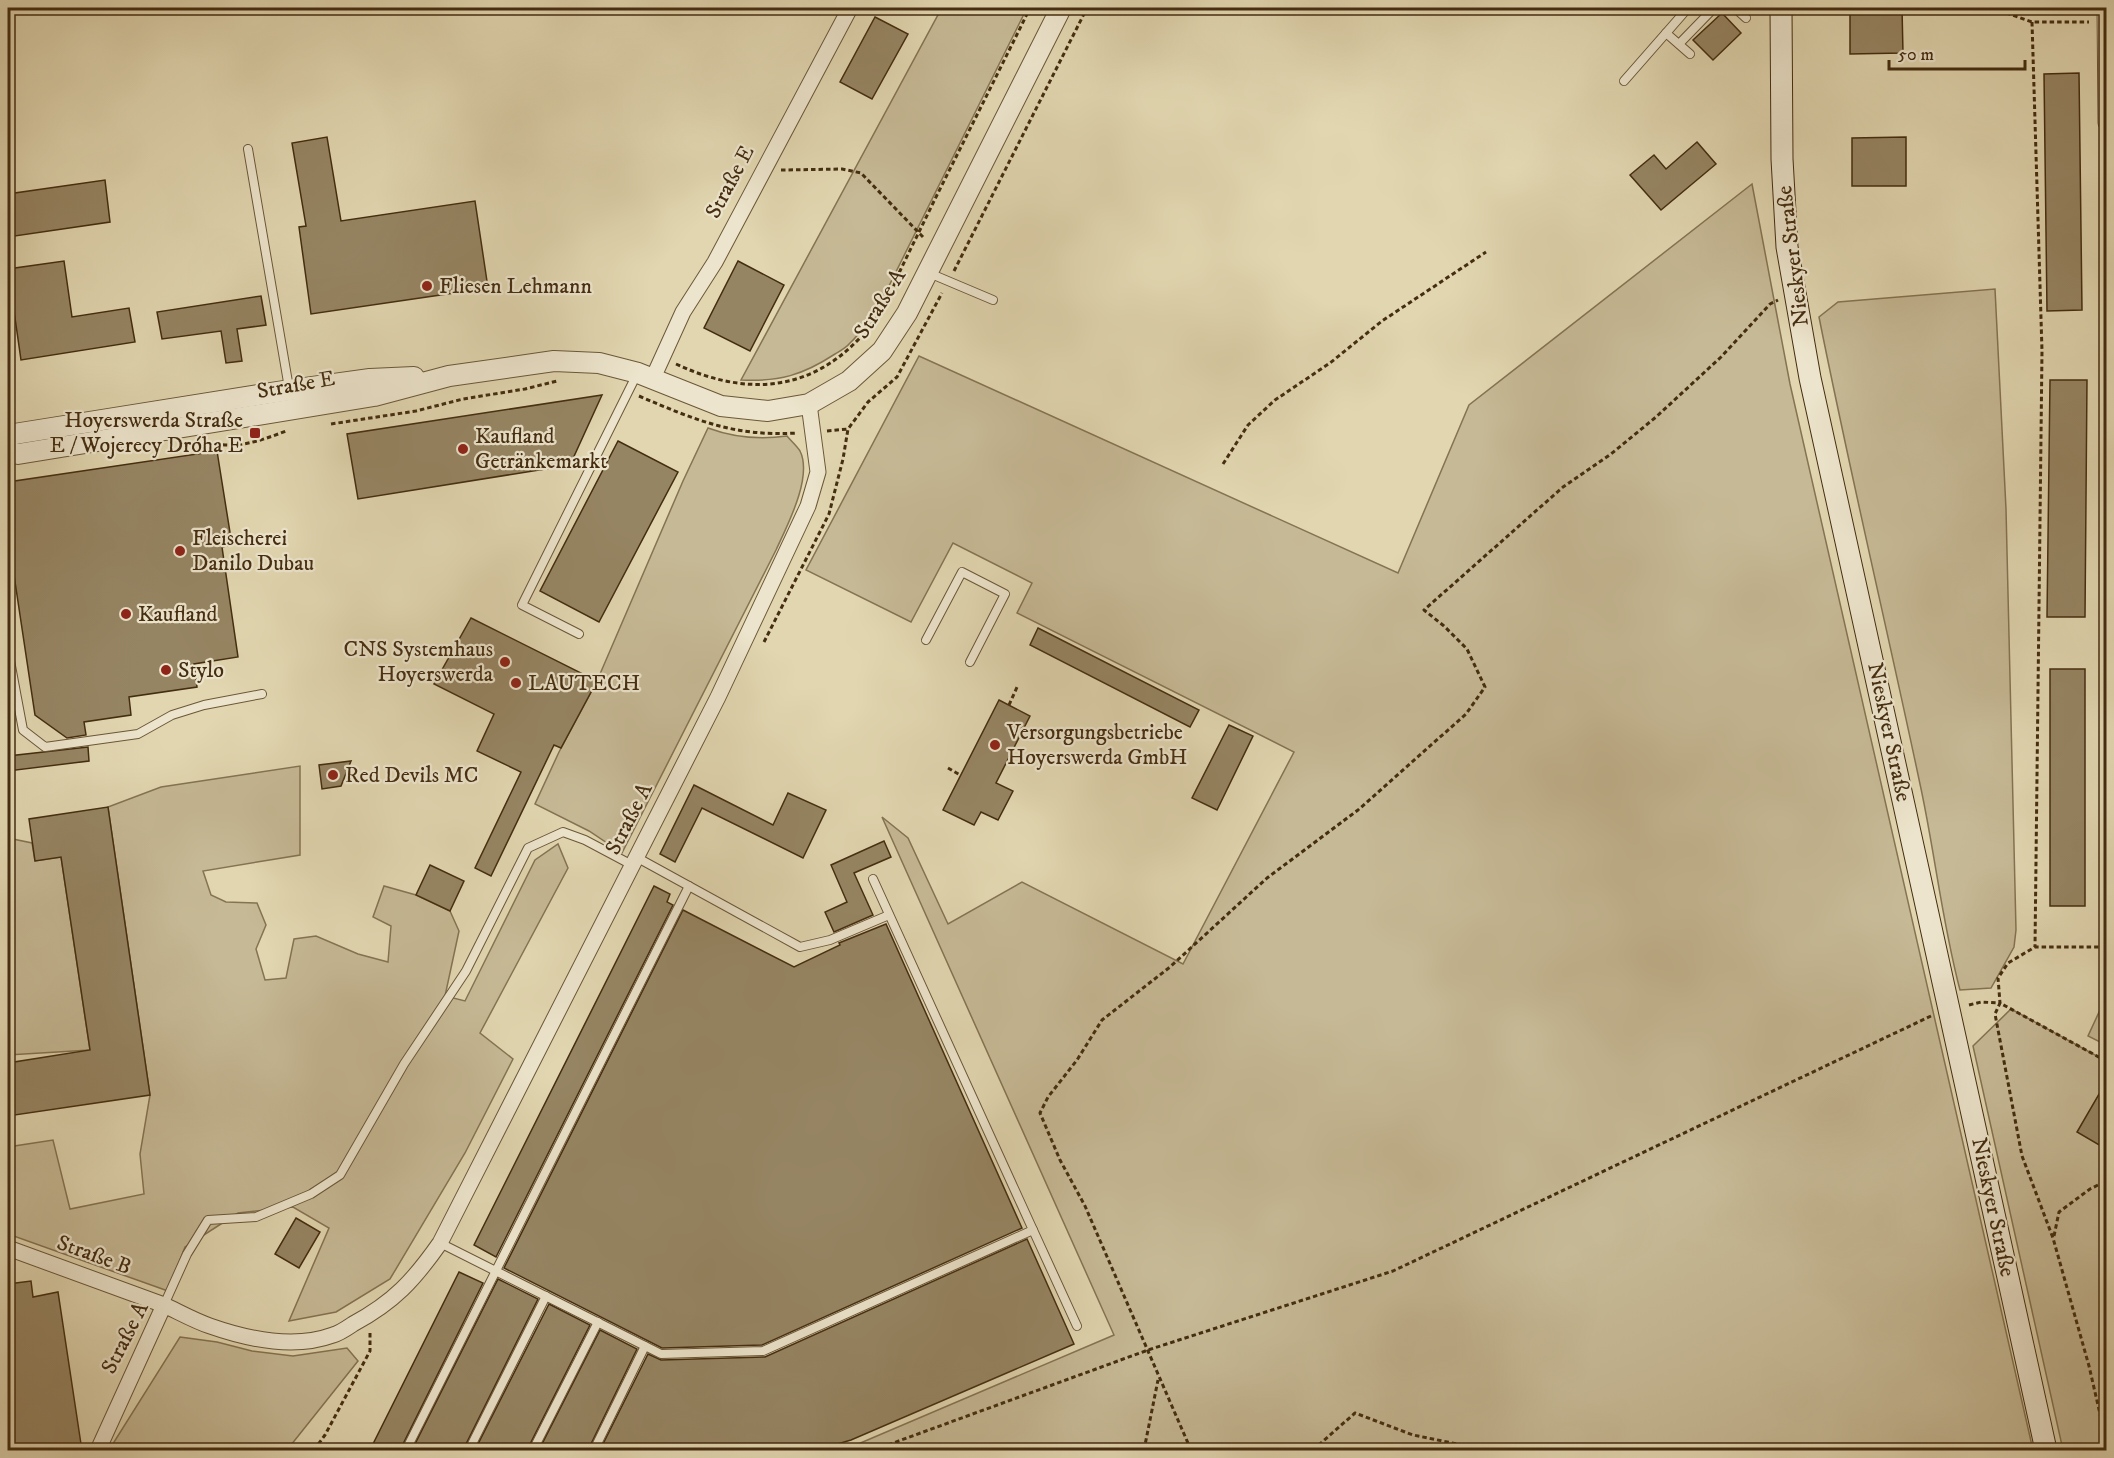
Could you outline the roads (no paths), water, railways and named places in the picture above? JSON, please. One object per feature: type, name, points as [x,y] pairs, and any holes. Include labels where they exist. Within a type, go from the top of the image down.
[{"type":"main road","name":"Nieskyer Straße","points":[[1781,8],[1782,159],[1787,247],[1810,378],[2046,1450]]},
{"type":"street","name":"Straße E","points":[[645,375],[662,358],[682,312],[710,271],[850,8]]},
{"type":"street","name":"Straße A","points":[[98,1450],[164,1305],[209,1326],[248,1337],[304,1341],[333,1335],[389,1302],[411,1282],[440,1243],[718,697],[808,506],[818,472],[810,404],[849,381],[882,351],[907,313],[1061,8]]},
{"type":"street","points":[[2105,17],[2106,123]]},
{"type":"street","name":"Straße E","points":[[449,376],[374,396],[18,453],[8,437],[290,390],[370,379],[449,376],[554,361],[599,363],[645,375],[721,406],[768,411],[810,404]]},
{"type":"street","name":"Straße B","points":[[8,1248],[164,1305]]},
{"type":"lane","points":[[1624,81],[1688,8]]},
{"type":"lane","points":[[1679,44],[1714,8]]},
{"type":"lane","points":[[1735,8],[1746,18]]},
{"type":"lane","points":[[1666,33],[1690,54]]},
{"type":"lane","points":[[248,150],[290,390]]},
{"type":"lane","points":[[927,272],[993,300]]},
{"type":"lane","points":[[579,634],[522,605],[629,392],[645,375]]},
{"type":"lane","points":[[926,640],[962,572],[1005,594],[970,662]]},
{"type":"lane","points":[[8,650],[22,730],[45,747],[138,734],[172,715],[204,705],[262,694]]},
{"type":"lane","points":[[164,1305],[187,1254],[208,1220],[256,1217],[310,1194],[340,1175],[404,1064],[466,972],[528,848],[563,832],[585,840],[689,886],[800,948],[830,940],[889,915]]},
{"type":"lane","points":[[873,879],[1077,1326]]},
{"type":"lane","points":[[406,1450],[689,886]]},
{"type":"lane","points":[[440,1243],[660,1354],[763,1351],[1033,1230]]},
{"type":"lane","points":[[469,1450],[546,1296]]},
{"type":"lane","points":[[533,1450],[598,1322]]},
{"type":"lane","points":[[594,1450],[645,1346]]},
{"type":"place","name":"Fliesen Lehmann","points":[[427,286]]},
{"type":"place","name":"Hoyerswerda Straße E / Wojerecy Dróha E","points":[[255,433]]},
{"type":"place","name":"Kaufland Getränkemarkt","points":[[463,449]]},
{"type":"place","name":"Fleischerei Danilo Dubau","points":[[180,551]]},
{"type":"place","name":"Kaufland","points":[[126,614]]},
{"type":"place","name":"CNS Systemhaus Hoyerswerda","points":[[505,662]]},
{"type":"place","name":"Stylo","points":[[166,670]]},
{"type":"place","name":"LAUTECH","points":[[516,683]]},
{"type":"place","name":"Versorgungsbetriebe Hoyerswerda GmbH","points":[[995,745]]},
{"type":"place","name":"Red Devils MC","points":[[333,775]]}]
